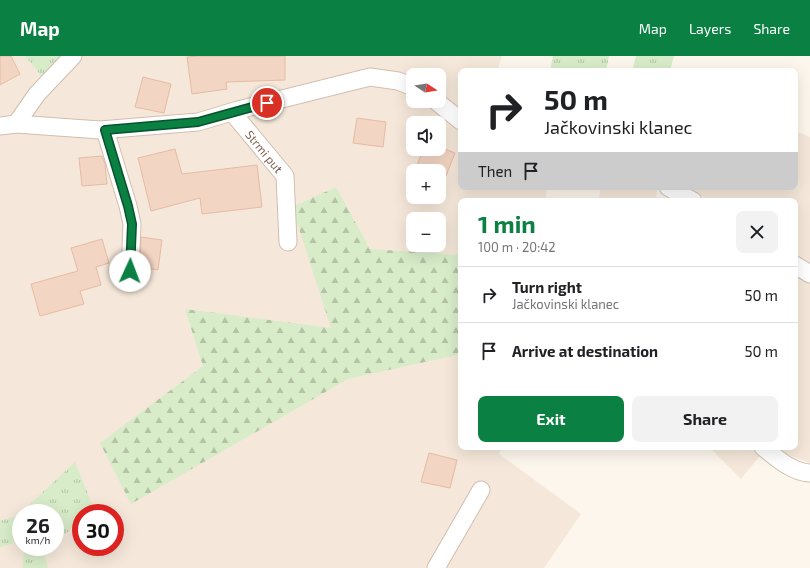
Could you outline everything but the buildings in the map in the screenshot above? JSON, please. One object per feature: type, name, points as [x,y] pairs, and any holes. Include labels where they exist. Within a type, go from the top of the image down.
[{"type":"street","points":[[8,125],[73,56]]},
{"type":"street","points":[[8,125],[105,130],[198,122],[370,77],[398,81],[406,84]]},
{"type":"street","points":[[445,108],[458,119]]},
{"type":"street","name":"Strmi put","points":[[232,112],[285,176],[288,242]]},
{"type":"street","points":[[105,130],[132,224],[130,271]]},
{"type":"street","points":[[673,190],[688,198]]},
{"type":"street","points":[[798,267],[810,274]]},
{"type":"street","points":[[766,450],[776,459],[802,472],[810,473]]},
{"type":"street","points":[[436,568],[481,490]]},
{"type":"shaded area","points":[[0,56],[25,56],[52,88],[81,56],[502,56],[498,68],[458,68],[458,190],[547,190],[545,198],[458,198],[458,450],[500,450],[499,454],[581,514],[544,568],[0,568]]},
{"type":"shaded area","points":[[798,132],[810,137],[810,463],[783,453],[779,450],[798,450],[798,198],[705,198],[690,190],[798,190]]},
{"type":"shaded area","points":[[600,190],[657,190],[656,198],[599,198]]},
{"type":"shaded area","points":[[712,450],[765,450],[741,479]]},
{"type":"green space","points":[[25,56],[68,56],[44,79]]},
{"type":"green space","points":[[553,56],[609,56],[607,68],[551,68]]},
{"type":"green space","points":[[636,56],[674,56],[671,68],[633,68]]},
{"type":"green space","points":[[336,187],[370,249],[458,255],[458,355],[348,379],[131,504],[100,443],[203,366],[185,309],[331,328],[292,207]]},
{"type":"green space","points":[[75,462],[92,504],[72,504],[72,528],[64,535],[64,504],[30,504]]},
{"type":"green space","points":[[12,517],[12,544],[0,547],[0,521]]},
{"type":"green space","points":[[24,556],[45,556],[48,568],[22,568]]},
{"type":"route","points":[[130,271],[132,224],[105,130],[198,122],[267,103]]}]
